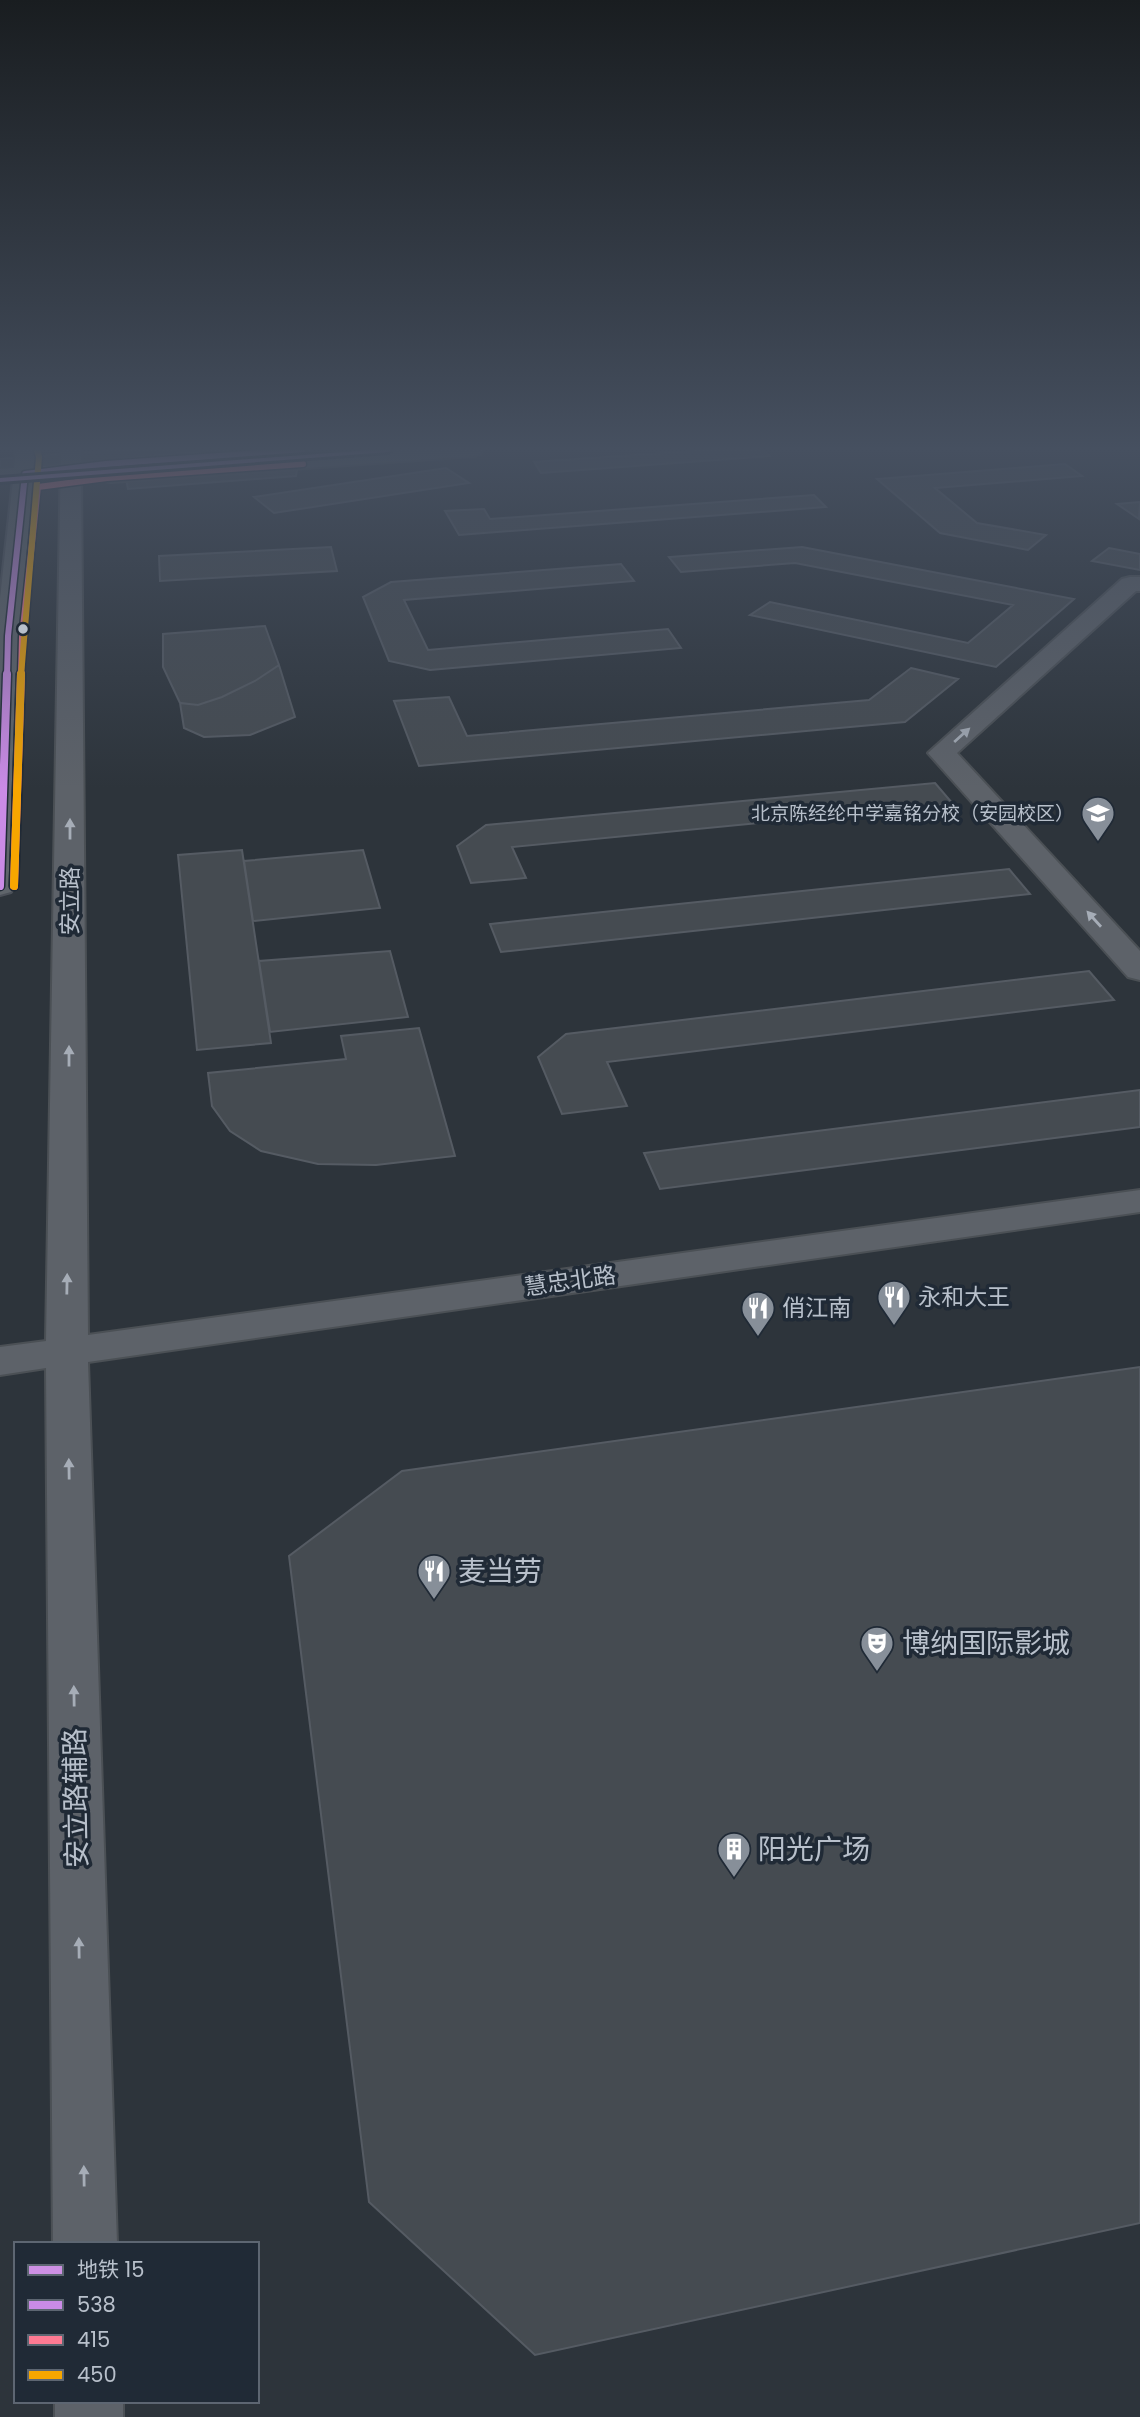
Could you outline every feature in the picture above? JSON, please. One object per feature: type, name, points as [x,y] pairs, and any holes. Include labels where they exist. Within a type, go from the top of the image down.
[{"type":"main road","points":[[0,886],[8,635],[15,563]]},
{"type":"street","name":"安立路","points":[[66,1352],[71,563]]},
{"type":"street","points":[[1140,584],[1130,584],[942,753],[1140,970]]},
{"type":"street","name":"慧忠北路","points":[[0,1361],[1140,1201]]},
{"type":"street","name":"安立路辅路","points":[[66,1352],[85,2242]]},
{"type":"building","points":[[159,563],[335,563],[337,571],[160,581]]},
{"type":"building","points":[[674,563],[885,563],[1074,599],[996,667],[750,615],[770,602],[968,643],[1013,605],[795,563],[681,572]]},
{"type":"building","points":[[1102,563],[1140,563],[1140,570]]},
{"type":"building","points":[[621,564],[634,581],[404,600],[428,650],[668,629],[681,648],[430,670],[389,661],[363,597],[391,582]]},
{"type":"building","points":[[265,626],[279,665],[255,681],[222,697],[198,705],[180,703],[163,667],[163,634]]},
{"type":"building","points":[[279,665],[295,717],[250,735],[204,737],[184,728],[180,703],[198,705],[222,697],[255,681]]},
{"type":"building","points":[[911,668],[958,679],[905,722],[419,766],[394,701],[449,697],[467,736],[869,700]]},
{"type":"building","points":[[935,783],[953,804],[512,847],[526,878],[471,883],[457,846],[486,825]]},
{"type":"building","points":[[242,850],[271,1043],[197,1050],[178,855]]},
{"type":"building","points":[[363,850],[380,908],[253,921],[244,861]]},
{"type":"building","points":[[1009,869],[1030,894],[501,952],[490,924]]},
{"type":"building","points":[[390,951],[408,1017],[270,1032],[259,961]]},
{"type":"building","points":[[1089,971],[1114,1000],[607,1062],[627,1106],[562,1114],[538,1057],[566,1034]]},
{"type":"building","points":[[419,1028],[455,1156],[376,1165],[318,1164],[261,1151],[230,1131],[212,1106],[208,1073],[346,1059],[341,1036]]},
{"type":"building","points":[[1140,1090],[1140,1127],[660,1189],[644,1153]]},
{"type":"building","name":"阳光广场","points":[[1140,1367],[1140,2223],[535,2355],[369,2202],[289,1556],[402,1471]]},
{"type":"transit line","name":"538","points":[[0,886],[8,636],[16,563]]},
{"type":"transit line","name":"450","points":[[14,886],[22,637],[29,563]]},
{"type":"transit line","name":"415","points":[[14,886],[22,637],[30,563]]},
{"type":"place","name":"北京陈经纶中学嘉铭分校（安园校区）","points":[[1098,843]]},
{"type":"place","name":"永和大王","points":[[894,1327]]},
{"type":"place","name":"俏江南","points":[[758,1338]]},
{"type":"place","name":"麦当劳","points":[[434,1601]]},
{"type":"place","name":"博纳国际影城","points":[[877,1673]]},
{"type":"place","name":"阳光广场","points":[[734,1879]]}]
